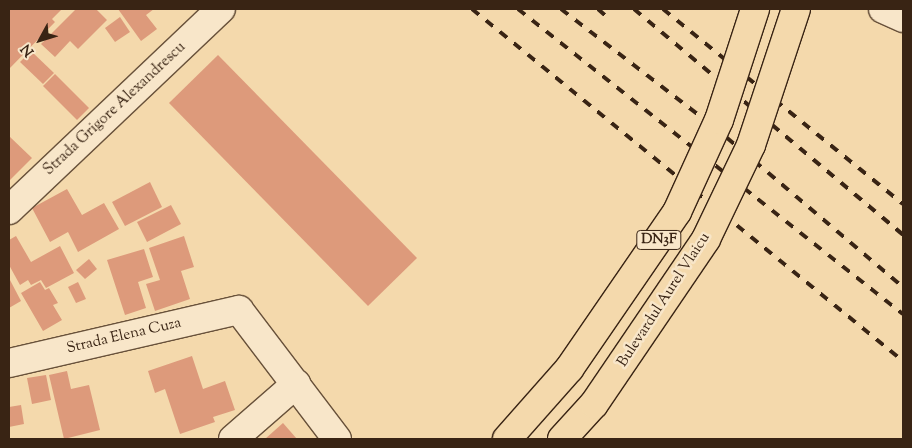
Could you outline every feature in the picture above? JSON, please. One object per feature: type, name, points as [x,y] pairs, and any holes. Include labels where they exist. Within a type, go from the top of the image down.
[{"type":"main road","name":"DN3F","points":[[506,439],[569,369],[676,212],[719,120],[755,9]]},
{"type":"main road","name":"Bulevardul Aurel Vlaicu","points":[[562,439],[594,404],[706,239],[751,145],[796,9]]},
{"type":"street","name":"Strada Grigore Alexandrescu","points":[[9,210],[221,9]]},
{"type":"street","points":[[883,9],[903,18]]},
{"type":"street","name":"Strada Elena Cuza","points":[[9,363],[239,310],[296,384]]},
{"type":"street","points":[[233,439],[296,384],[337,439]]},
{"type":"building","points":[[9,9],[62,9],[52,19],[55,22],[9,69]]},
{"type":"building","points":[[76,9],[96,9],[107,20],[78,49],[70,41],[55,57],[41,44]]},
{"type":"building","points":[[118,9],[154,9],[146,15],[157,29],[141,41]]},
{"type":"building","points":[[120,17],[130,32],[115,42],[105,28]]},
{"type":"building","points":[[31,51],[54,73],[43,84],[20,62]]},
{"type":"building","points":[[218,55],[417,258],[368,306],[169,103]]},
{"type":"building","points":[[55,74],[89,108],[77,120],[43,86]]},
{"type":"building","points":[[9,136],[32,158],[9,181]]},
{"type":"building","points":[[150,182],[162,207],[125,226],[112,202]]},
{"type":"building","points":[[67,189],[82,215],[104,203],[119,229],[78,252],[68,232],[50,242],[32,208]]},
{"type":"building","points":[[171,205],[181,224],[147,242],[137,222]]},
{"type":"building","points":[[16,236],[31,262],[60,246],[74,273],[46,288],[41,280],[31,285],[28,280],[20,285],[9,265],[9,240]]},
{"type":"building","points":[[184,236],[194,267],[181,271],[190,299],[155,311],[146,284],[160,280],[149,248]]},
{"type":"building","points":[[144,249],[153,277],[138,282],[146,308],[125,315],[107,260]]},
{"type":"building","points":[[89,259],[97,269],[85,279],[76,270]]},
{"type":"building","points":[[9,281],[21,301],[9,308]]},
{"type":"building","points":[[40,282],[45,290],[49,288],[58,303],[53,305],[62,320],[43,331],[21,293]]},
{"type":"building","points":[[78,282],[86,299],[76,303],[68,287]]},
{"type":"building","points":[[192,356],[203,389],[225,381],[235,410],[213,417],[215,422],[180,434],[165,389],[155,393],[148,371]]},
{"type":"building","points":[[67,371],[71,389],[89,385],[100,430],[64,439],[49,375]]},
{"type":"building","points":[[46,375],[51,400],[32,404],[27,378]]},
{"type":"building","points":[[21,405],[24,424],[9,427],[9,407]]},
{"type":"building","points":[[283,423],[297,439],[265,439]]},
{"type":"railway","points":[[472,9],[903,361]]},
{"type":"railway","points":[[518,9],[903,314]]},
{"type":"railway","points":[[561,9],[713,126],[903,287]]},
{"type":"railway","points":[[598,9],[607,17]]},
{"type":"railway","points":[[634,9],[903,235]]},
{"type":"railway","points":[[663,9],[903,204]]}]
